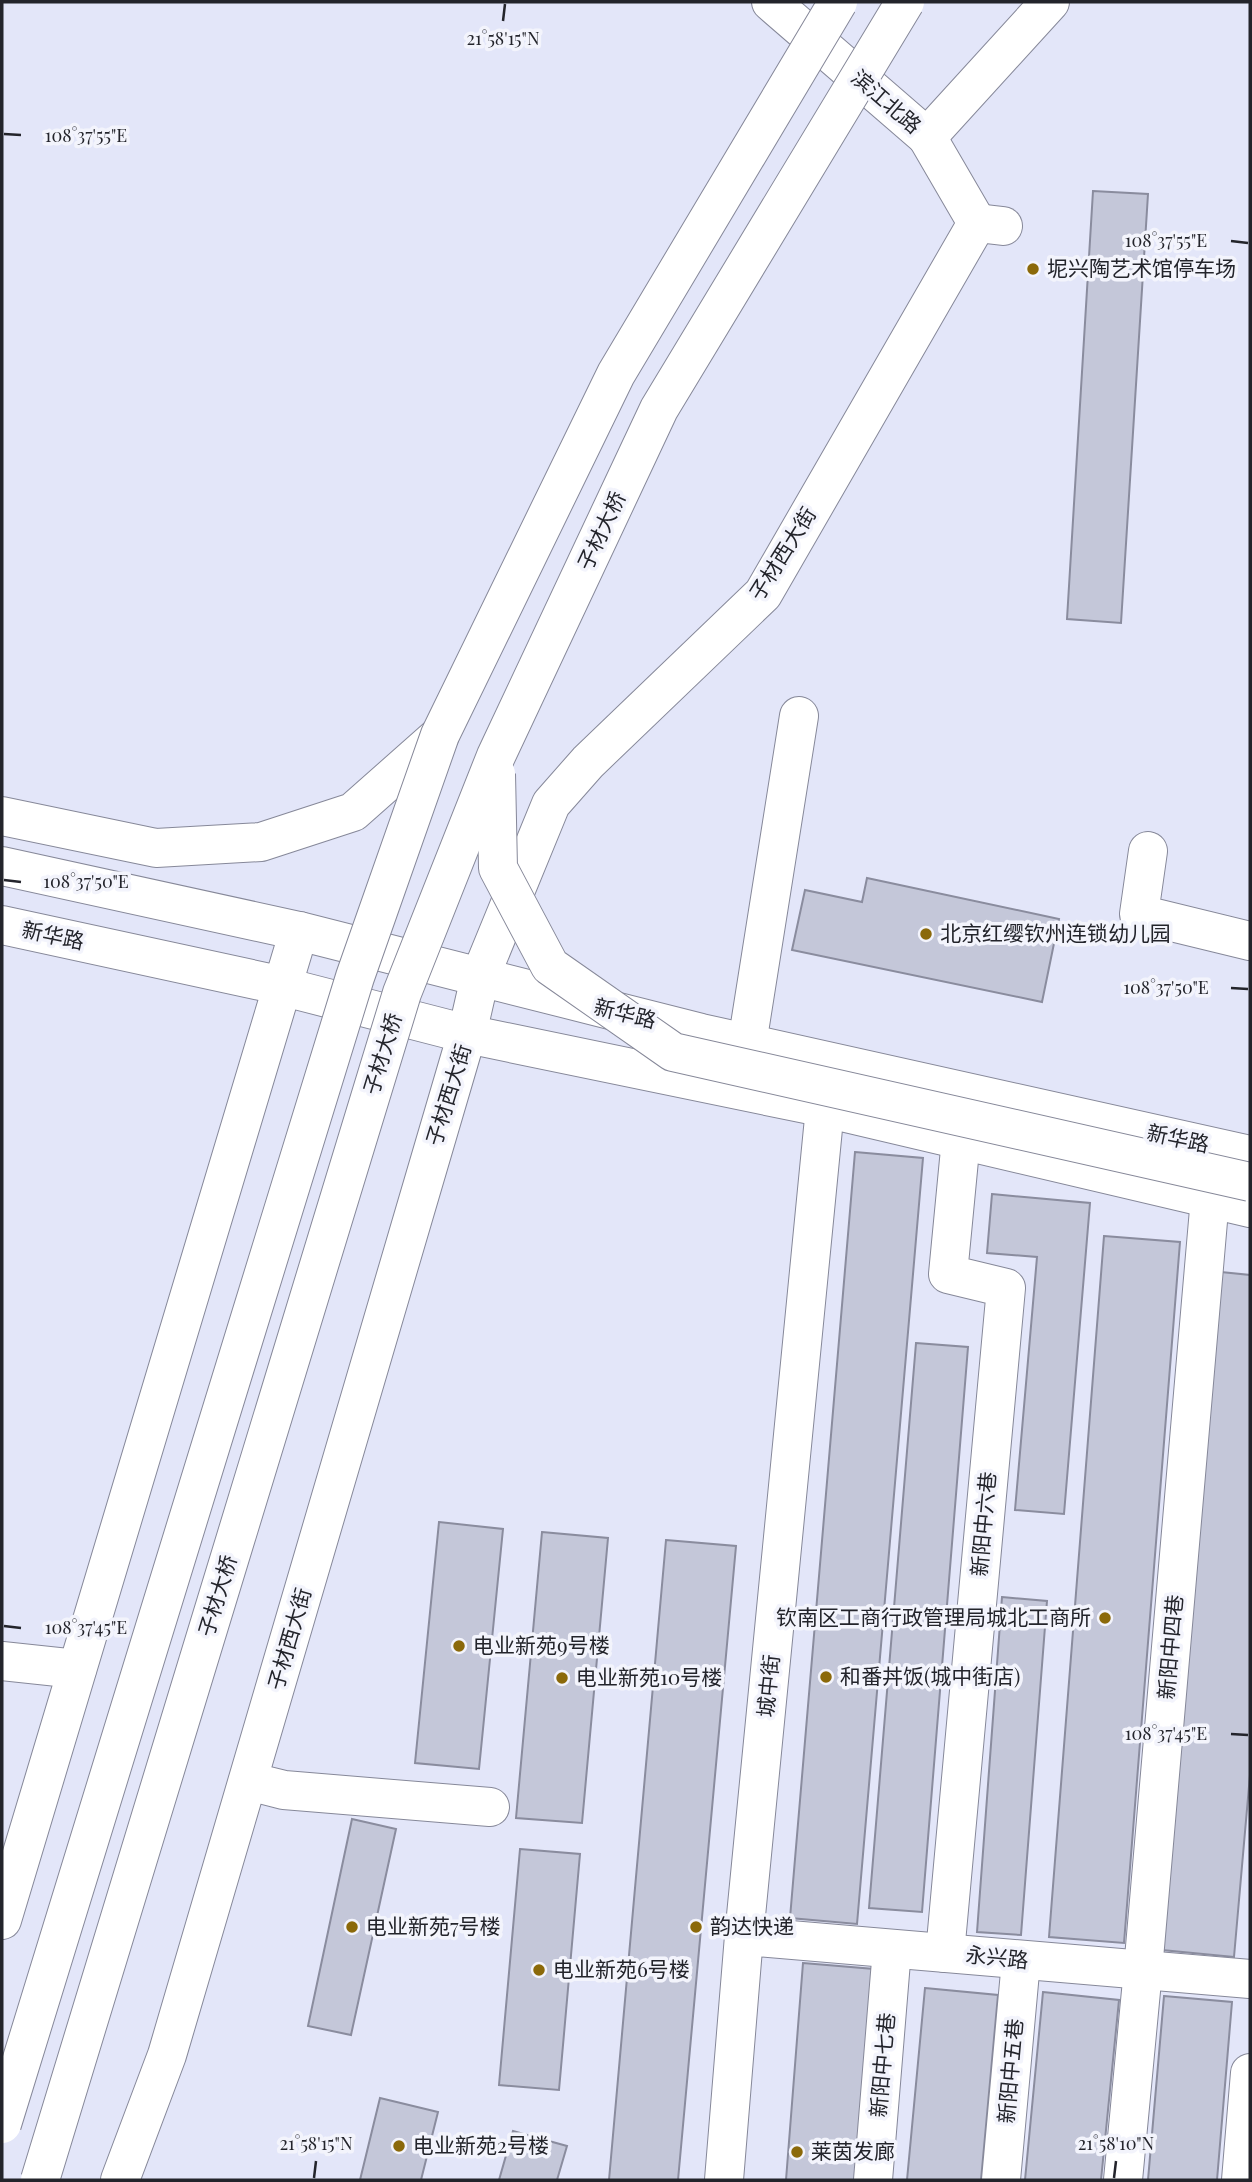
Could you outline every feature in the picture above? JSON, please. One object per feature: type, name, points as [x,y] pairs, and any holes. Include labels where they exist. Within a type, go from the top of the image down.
[{"type":"main road","name":"滨江北路","points":[[771,2],[927,137],[1050,2]]},
{"type":"main road","points":[[2,2124],[355,977],[440,735],[616,374],[838,2]]},
{"type":"main road","name":"子材大桥","points":[[40,2180],[402,993],[496,756],[659,409],[905,2]]},
{"type":"main road","name":"子材西大街","points":[[120,2180],[167,2055],[467,1034],[480,978],[551,804],[588,762],[763,594],[990,225],[927,137]]},
{"type":"main road","points":[[747,1044],[799,716]]},
{"type":"main road","points":[[2,816],[156,848],[261,842],[353,812],[440,735]]},
{"type":"main road","points":[[496,756],[498,868],[550,966],[673,1052],[1250,1182]]},
{"type":"main road","points":[[1148,850],[1139,914],[1250,941]]},
{"type":"main road","name":"新华路","points":[[2,866],[299,931],[747,1044],[1250,1155]]},
{"type":"main road","name":"新华路","points":[[2,925],[283,988],[467,1034],[825,1108],[1250,1208]]},
{"type":"main road","points":[[2,1920],[299,931]]},
{"type":"main road","name":"城中街","points":[[724,2180],[744,1937],[825,1108]]},
{"type":"main road","name":"新阳中六巷","points":[[945,1953],[1006,1288],[948,1274],[961,1139]]},
{"type":"main road","name":"新阳中四巷","points":[[1123,2180],[1210,1198]]},
{"type":"main road","points":[[2,1661],[77,1669]]},
{"type":"main road","points":[[248,1781],[284,1790],[490,1807]]},
{"type":"main road","name":"永兴路","points":[[744,1937],[1250,1979]]},
{"type":"main road","name":"新阳中七巷","points":[[873,2180],[892,1949]]},
{"type":"main road","name":"新阳中五巷","points":[[1001,2180],[1021,1961]]},
{"type":"main road","points":[[1241,2180],[1250,2073]]},
{"type":"building","points":[[1093,191],[1148,194],[1121,623],[1067,619]]},
{"type":"building","name":"北京红缨钦州连锁幼儿园","points":[[867,878],[1059,919],[1042,1002],[792,950],[805,890],[862,902]]},
{"type":"building","points":[[855,1152],[923,1158],[857,1924],[790,1918]]},
{"type":"building","points":[[992,1194],[1090,1203],[1064,1514],[1015,1510],[1037,1257],[987,1253]]},
{"type":"building","points":[[1104,1236],[1180,1242],[1124,1943],[1049,1937]]},
{"type":"building","points":[[1221,1272],[1250,1275],[1250,1775],[1234,1957],[1162,1950]]},
{"type":"building","points":[[916,1343],[968,1347],[922,1912],[869,1908]]},
{"type":"building","name":"电业新苑9号楼","points":[[439,1522],[503,1529],[479,1769],[415,1763]]},
{"type":"building","name":"电业新苑10号楼","points":[[542,1532],[608,1538],[582,1823],[516,1818]]},
{"type":"building","points":[[666,1540],[736,1546],[678,2180],[609,2180]]},
{"type":"building","points":[[1002,1597],[1047,1601],[1021,1935],[977,1932]]},
{"type":"building","name":"电业新苑7号楼","points":[[352,1819],[396,1829],[351,2035],[308,2026]]},
{"type":"building","name":"电业新苑6号楼","points":[[520,1849],[580,1854],[559,2090],[499,2085]]},
{"type":"building","points":[[803,1963],[874,1969],[857,2180],[786,2180]]},
{"type":"building","points":[[925,1988],[998,1995],[981,2180],[907,2180]]},
{"type":"building","points":[[1043,1992],[1119,2000],[1101,2180],[1025,2180]]},
{"type":"building","points":[[1164,1996],[1232,2002],[1217,2180],[1148,2180]]},
{"type":"building","name":"电业新苑2号楼","points":[[380,2098],[438,2112],[421,2180],[360,2180]]},
{"type":"building","points":[[513,2131],[567,2146],[557,2180],[499,2180]]},
{"type":"place","name":"坭兴陶艺术馆停车场","points":[[1033,269]]},
{"type":"place","name":"北京红缨钦州连锁幼儿园","points":[[926,934]]},
{"type":"place","name":"钦南区工商行政管理局城北工商所","points":[[1105,1618]]},
{"type":"place","name":"电业新苑9号楼","points":[[459,1646]]},
{"type":"place","name":"和番丼饭(城中街店)","points":[[826,1677]]},
{"type":"place","name":"电业新苑10号楼","points":[[562,1678]]},
{"type":"place","name":"电业新苑7号楼","points":[[352,1927]]},
{"type":"place","name":"韵达快递","points":[[696,1927]]},
{"type":"place","name":"电业新苑6号楼","points":[[539,1970]]},
{"type":"place","name":"电业新苑2号楼","points":[[399,2146]]},
{"type":"place","name":"莱茵发廊","points":[[797,2152]]}]
